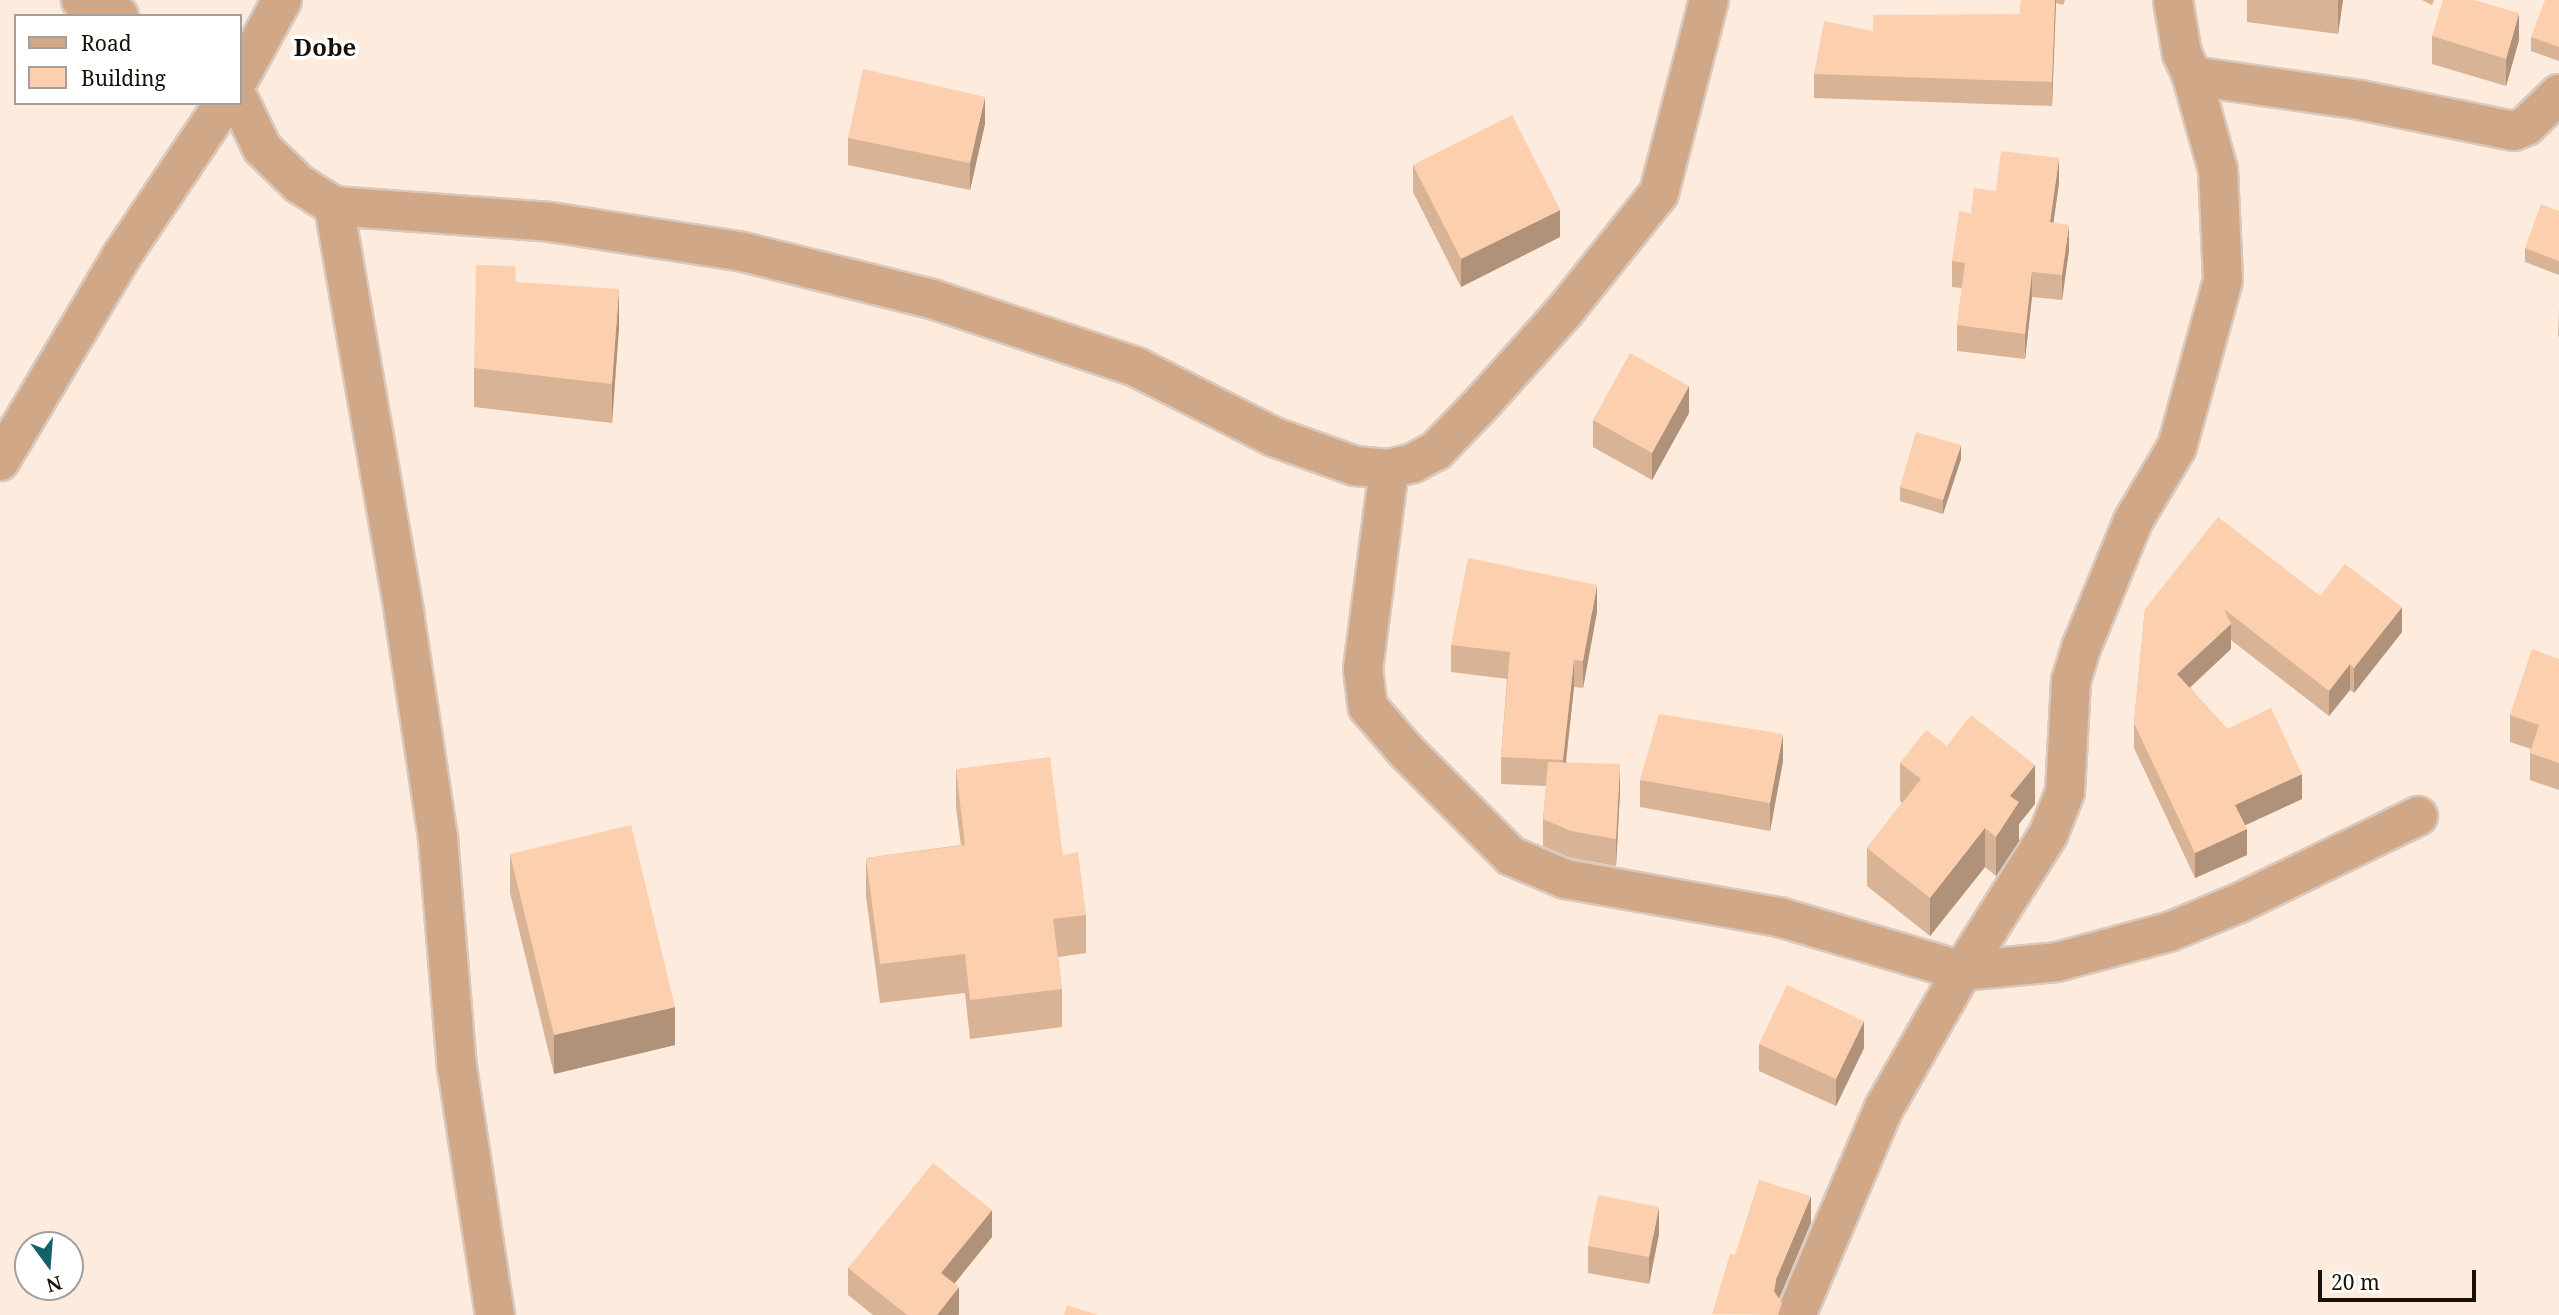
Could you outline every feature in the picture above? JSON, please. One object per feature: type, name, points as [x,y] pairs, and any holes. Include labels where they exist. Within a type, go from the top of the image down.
[{"type":"street","points":[[80,0],[114,14]]},
{"type":"street","points":[[242,73],[282,0]]},
{"type":"street","points":[[241,105],[262,148],[299,184],[334,206],[550,222],[743,252],[932,299],[1136,367],[1274,437],[1355,466],[1389,469],[1413,463],[1436,451],[1461,426],[1564,312],[1659,193],[1709,0]]},
{"type":"street","points":[[1796,1315],[1884,1108],[1962,971],[2048,835],[2065,792],[2071,681],[2081,648],[2133,521],[2178,447],[2223,280],[2218,170],[2192,76],[2182,54],[2173,0]]},
{"type":"street","points":[[2192,76],[2360,100],[2514,131],[2526,126],[2559,94]]},
{"type":"street","points":[[0,461],[121,257],[223,105]]},
{"type":"street","points":[[334,206],[404,613],[438,838],[457,1067],[495,1315]]},
{"type":"street","points":[[1389,469],[1363,669],[1368,707],[1405,750],[1511,856],[1565,879],[1779,917],[1962,971],[2057,962],[2169,932],[2239,903],[2418,816]]},
{"type":"building","points":[[2021,0],[2055,0],[2052,82],[1814,74],[1824,21],[1873,31],[1873,15],[2020,14]]},
{"type":"building","points":[[2443,0],[2474,0],[2519,13],[2506,59],[2432,36]]},
{"type":"building","points":[[2545,0],[2559,0],[2559,47],[2531,37]]},
{"type":"building","points":[[863,69],[985,97],[970,163],[848,138]]},
{"type":"building","points":[[1512,115],[1560,210],[1461,259],[1413,165]]},
{"type":"building","points":[[2001,151],[2059,158],[2050,222],[2069,225],[2062,275],[2032,272],[2025,334],[1957,325],[1965,263],[1952,261],[1959,211],[1971,213],[1974,188],[1996,191]]},
{"type":"building","points":[[2541,204],[2559,211],[2559,261],[2525,248]]},
{"type":"building","points":[[476,265],[515,266],[516,282],[619,289],[612,384],[474,368]]},
{"type":"building","points":[[1630,353],[1689,386],[1652,453],[1593,420]]},
{"type":"building","points":[[1916,432],[1961,445],[1943,500],[1900,487]]},
{"type":"building","points":[[2218,517],[2320,596],[2345,564],[2402,607],[2354,668],[2350,664],[2329,691],[2224,609],[2231,624],[2177,674],[2227,729],[2271,708],[2302,774],[2235,805],[2247,829],[2195,853],[2134,723],[2145,609]]},
{"type":"building","points":[[1468,558],[1597,585],[1583,661],[1574,660],[1563,760],[1501,757],[1510,652],[1451,645]]},
{"type":"building","points":[[2532,649],[2559,659],[2559,763],[2530,753],[2539,725],[2510,715]]},
{"type":"building","points":[[1659,714],[1783,734],[1770,803],[1640,780]]},
{"type":"building","points":[[1971,715],[2035,765],[2010,796],[2019,802],[1996,837],[1985,828],[1930,898],[1867,848],[1921,779],[1900,763],[1926,730],[1947,746]]},
{"type":"building","points":[[1050,757],[1063,855],[1078,852],[1086,915],[1053,919],[1062,989],[970,1000],[965,954],[880,964],[866,858],[965,845],[956,769]]},
{"type":"building","points":[[1548,762],[1620,764],[1616,839],[1571,831],[1543,819]]},
{"type":"building","points":[[631,825],[675,1007],[554,1035],[510,854]]},
{"type":"building","points":[[1787,985],[1864,1021],[1836,1079],[1759,1044]]},
{"type":"building","points":[[933,1163],[992,1210],[941,1273],[959,1287],[937,1315],[907,1315],[848,1268]]},
{"type":"building","points":[[1759,1180],[1811,1196],[1776,1279],[1774,1291],[1782,1303],[1778,1315],[1712,1314],[1730,1254],[1735,1255]]},
{"type":"building","points":[[1598,1195],[1659,1207],[1649,1257],[1588,1246]]},
{"type":"building","points":[[1067,1305],[1098,1315],[1064,1315]]},
{"type":"district","name":"Dobe","points":[[325,47]]}]
